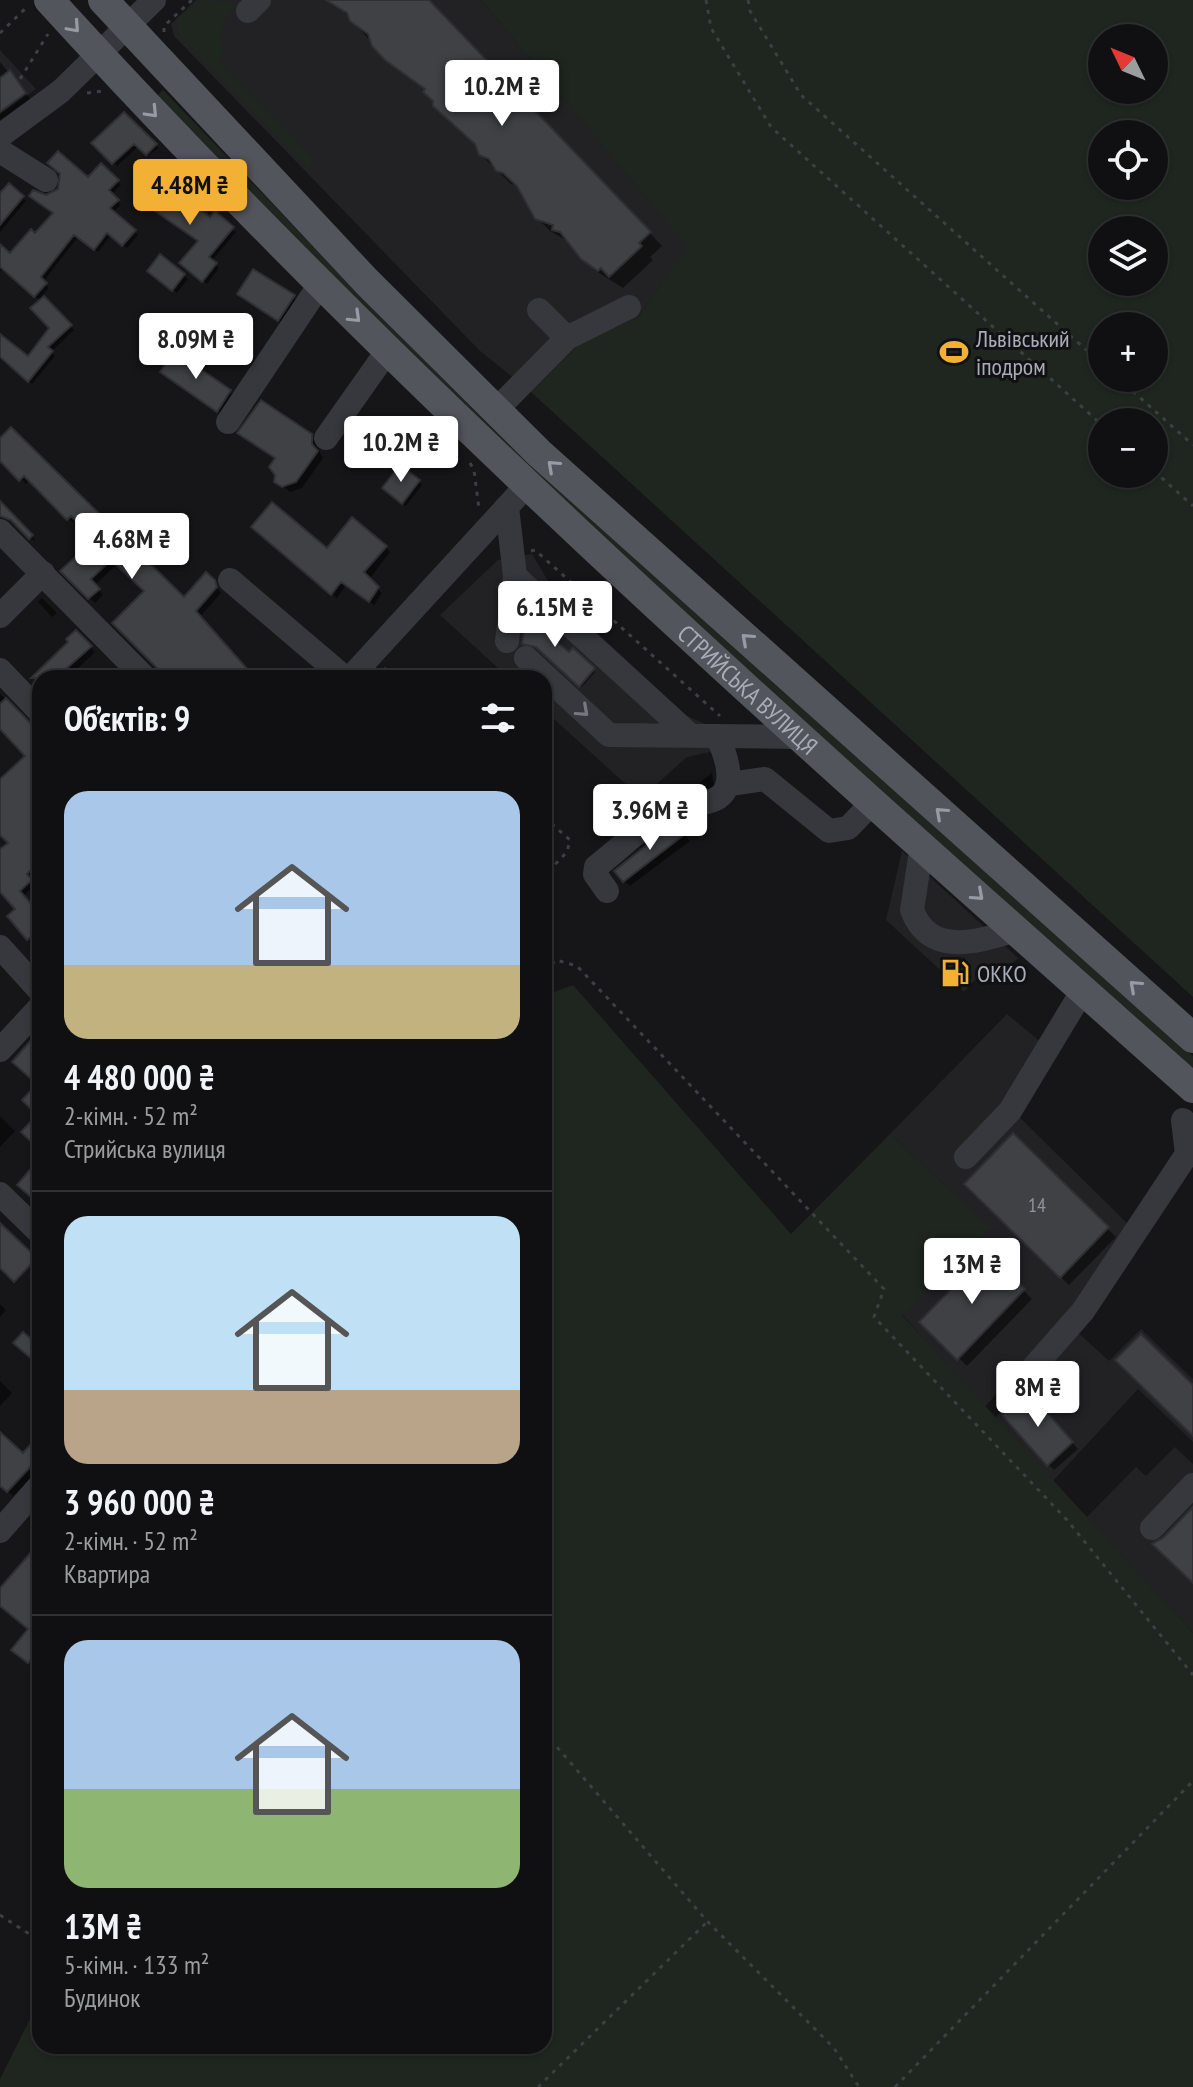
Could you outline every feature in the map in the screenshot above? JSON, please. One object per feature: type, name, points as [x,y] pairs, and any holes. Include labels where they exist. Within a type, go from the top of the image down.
[{"type":"main road","name":"СТРИЙСЬКА ВУЛИЦЯ","points":[[103,0],[367,282],[539,453],[1193,1038]]},
{"type":"main road","name":"СТРИЙСЬКА ВУЛИЦЯ","points":[[37,7],[99,55],[321,283],[528,484],[1193,1088]]},
{"type":"street","points":[[0,136],[61,91],[154,0]]},
{"type":"street","points":[[0,151],[46,180]]},
{"type":"street","points":[[228,422],[321,283]]},
{"type":"street","points":[[496,410],[567,338],[629,307]]},
{"type":"street","points":[[539,310],[567,338]]},
{"type":"street","points":[[326,438],[388,350]]},
{"type":"street","points":[[354,670],[528,484]]},
{"type":"street","points":[[507,507],[515,576],[507,641]]},
{"type":"street","points":[[0,531],[137,670]]},
{"type":"street","points":[[0,616],[43,573]]},
{"type":"street","points":[[515,576],[542,601]]},
{"type":"street","points":[[230,580],[337,670]]},
{"type":"street","points":[[562,618],[690,735]]},
{"type":"street","points":[[526,658],[539,670]]},
{"type":"street","points":[[0,670],[32,704]]},
{"type":"street","points":[[552,682],[609,735],[803,737]]},
{"type":"street","points":[[717,736],[728,758],[730,784]]},
{"type":"street","points":[[607,891],[595,874],[596,867],[670,807],[712,801],[730,784],[765,779],[829,831],[848,828],[874,801]]},
{"type":"street","points":[[922,845],[912,902],[921,927],[941,941],[954,944],[970,944],[1017,930]]},
{"type":"street","points":[[0,947],[32,982]]},
{"type":"street","points":[[966,1157],[1010,1111],[1083,990]]},
{"type":"street","points":[[0,1050],[32,1016]]},
{"type":"street","points":[[1025,1377],[1083,1311],[1187,1154],[1183,1120]]},
{"type":"street","points":[[0,1194],[32,1225]]},
{"type":"street","points":[[1152,1528],[1193,1485]]},
{"type":"street","points":[[4,1518],[32,1492]]},
{"type":"path","points":[[0,33],[37,7],[22,0]]},
{"type":"path","points":[[164,43],[164,26],[192,0]]},
{"type":"path","points":[[706,0],[711,28],[771,127],[1088,412]]},
{"type":"path","points":[[748,0],[750,11],[801,95],[1088,351]]},
{"type":"path","points":[[20,79],[50,31],[60,41]]},
{"type":"path","points":[[61,91],[69,102],[87,93],[111,93]]},
{"type":"path","points":[[1134,392],[1193,445]]},
{"type":"path","points":[[1168,484],[1193,506]]},
{"type":"path","points":[[552,824],[570,840],[567,852],[552,868]]},
{"type":"path","points":[[552,964],[556,960],[577,966],[884,1289],[874,1317],[1067,1520],[1193,1675]]},
{"type":"path","points":[[552,1741],[707,1921],[834,2048],[859,2087]]},
{"type":"path","points":[[895,2087],[1193,1781]]},
{"type":"path","points":[[0,1915],[32,1936]]},
{"type":"path","points":[[538,2087],[707,1921]]},
{"type":"shaded area","points":[[196,0],[481,0],[688,246],[638,318],[584,339],[531,392],[480,351],[174,36],[171,24]]},
{"type":"shaded area","points":[[199,0],[233,2],[220,35],[226,49],[218,59],[316,161],[308,169],[179,35],[176,19]]},
{"type":"shaded area","points":[[481,0],[1193,0],[1193,997],[531,392],[584,339],[638,318],[687,246]]},
{"type":"shaded area","points":[[0,50],[36,89],[0,115]]},
{"type":"shaded area","points":[[163,90],[356,291],[539,466],[1193,1056],[1193,1075],[531,476],[155,98]]},
{"type":"shaded area","points":[[532,554],[557,596],[687,716],[710,726],[723,749],[687,757],[641,798],[552,717],[552,670],[500,670],[440,615],[498,560]]},
{"type":"shaded area","points":[[902,851],[1018,958],[1009,967],[989,965],[964,992],[886,920]]},
{"type":"shaded area","points":[[573,985],[791,1234],[890,1134],[990,1227],[902,1315],[1193,1633],[1193,2087],[0,2087],[0,2079],[32,2015],[32,2054],[552,2054],[552,993]]},
{"type":"shaded area","points":[[1007,1014],[1043,1044],[1007,1105],[1131,1227],[1074,1306],[984,1408],[902,1314],[989,1227],[890,1134]]},
{"type":"shaded area","points":[[1074,1329],[1109,1361],[1141,1329],[1193,1379],[1193,1442],[1138,1389],[1052,1482],[994,1419]]},
{"type":"shaded area","points":[[1175,1447],[1193,1464],[1193,1633],[1086,1518],[1136,1467],[1146,1476]]},
{"type":"building","points":[[326,0],[429,0],[651,232],[639,243],[642,246],[609,277],[601,268],[598,271],[581,259],[560,232],[552,230],[553,225],[535,219],[517,186],[503,173],[496,171],[489,159],[479,155],[475,144],[433,106],[433,101],[423,92],[425,89],[385,60],[372,46],[368,34],[350,21],[347,13]]},
{"type":"building","points":[[10,70],[26,93],[0,112],[0,78]]},
{"type":"building","points":[[124,112],[157,144],[146,155],[134,144],[112,164],[91,143]]},
{"type":"building","points":[[58,151],[88,177],[101,163],[119,180],[109,190],[119,200],[110,208],[136,230],[122,246],[107,233],[94,250],[74,235],[41,277],[47,283],[34,297],[0,267],[0,244],[10,253],[31,229],[35,233],[53,213],[29,196],[33,190],[46,195],[58,189],[60,174],[47,163]]},
{"type":"building","points":[[159,178],[210,217],[215,211],[234,227],[209,257],[217,263],[202,282],[179,263],[198,241],[142,202]]},
{"type":"building","points":[[9,183],[24,196],[0,225],[0,193]]},
{"type":"building","points":[[160,254],[185,274],[172,291],[147,271]]},
{"type":"building","points":[[253,269],[295,295],[278,321],[237,294]]},
{"type":"building","points":[[44,296],[72,325],[48,347],[53,351],[28,382],[0,357],[0,334],[28,356],[49,328],[30,308]]},
{"type":"building","points":[[174,351],[231,390],[217,412],[160,372]]},
{"type":"building","points":[[261,400],[312,434],[312,444],[318,451],[296,482],[282,487],[274,482],[275,475],[269,467],[275,458],[237,433]]},
{"type":"building","points":[[11,427],[184,597],[206,572],[215,580],[217,587],[196,611],[248,670],[157,670],[112,623],[144,591],[111,560],[91,579],[100,589],[88,599],[60,571],[94,540],[71,516],[67,520],[24,476],[19,481],[0,461],[0,438]]},
{"type":"building","points":[[400,465],[420,480],[402,504],[382,488]]},
{"type":"building","points":[[0,501],[33,535],[29,539],[11,520],[0,516]]},
{"type":"building","points":[[272,502],[327,548],[352,517],[387,546],[364,572],[379,587],[369,602],[341,582],[331,595],[251,527]]},
{"type":"building","points":[[532,612],[547,615],[552,629],[547,634],[569,652],[573,648],[595,668],[579,687],[536,647],[522,644],[525,620]]},
{"type":"building","points":[[76,630],[92,646],[67,668],[69,670],[39,670],[68,642],[66,639]]},
{"type":"building","points":[[6,698],[32,725],[32,869],[27,874],[32,880],[20,891],[32,905],[32,936],[27,940],[7,916],[15,909],[0,892],[0,849],[8,843],[0,835],[0,779],[25,756],[0,729],[0,704]]},
{"type":"building","points":[[676,822],[685,834],[623,882],[614,871]]},
{"type":"building","points":[[32,1039],[32,1080],[12,1062]]},
{"type":"building","points":[[32,1089],[32,1110],[22,1100]]},
{"type":"building","points":[[32,1120],[32,1142],[21,1132]]},
{"type":"building","points":[[1013,1133],[1109,1227],[1060,1278],[964,1184]]},
{"type":"building","points":[[32,1167],[32,1198],[17,1185]]},
{"type":"building","points":[[0,1223],[32,1253],[32,1263],[14,1282],[0,1268]]},
{"type":"building","points":[[987,1252],[1025,1289],[957,1360],[919,1322]]},
{"type":"building","points":[[23,1332],[30,1338],[32,1336],[32,1359],[13,1343]]},
{"type":"building","points":[[1141,1334],[1193,1385],[1193,1436],[1115,1360]]},
{"type":"building","points":[[1029,1392],[1073,1442],[1047,1466],[1002,1415]]},
{"type":"building","points":[[0,1432],[23,1453],[32,1443],[32,1465],[7,1492],[0,1486]]},
{"type":"building","points":[[1193,1507],[1193,1583],[1152,1544],[1163,1538]]},
{"type":"building","points":[[32,1551],[32,1658],[28,1663],[11,1650],[28,1629],[0,1606],[0,1588]]},
{"type":"place","name":"Львівський іподром","points":[[954,352]]},
{"type":"place","name":"ОККО","points":[[955,973]]}]
